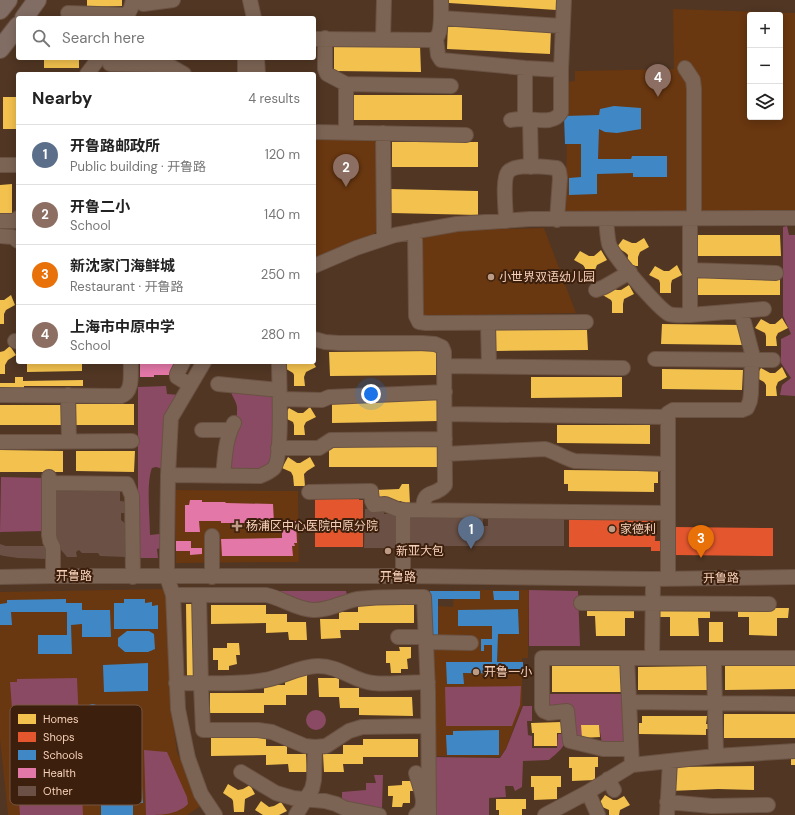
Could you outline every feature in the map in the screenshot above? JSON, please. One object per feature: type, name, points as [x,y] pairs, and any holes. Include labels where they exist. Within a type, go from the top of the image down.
[{"type":"main road","points":[[0,10],[8,0]]},
{"type":"main road","points":[[25,16],[37,0]]},
{"type":"main road","points":[[0,50],[16,29]]},
{"type":"street","points":[[68,13],[126,16],[138,2],[173,0]]},
{"type":"street","points":[[250,0],[254,16]]},
{"type":"street","points":[[382,39],[384,0]]},
{"type":"street","points":[[441,0],[441,18],[438,35],[436,38],[438,55],[441,60],[561,70]]},
{"type":"street","points":[[522,119],[555,119],[561,112],[562,26],[564,0]]},
{"type":"street","points":[[441,18],[562,26]]},
{"type":"street","points":[[436,38],[431,40],[320,39],[325,69],[320,76],[346,84],[451,86]]},
{"type":"street","points":[[245,60],[245,72]]},
{"type":"street","points":[[257,60],[258,72]]},
{"type":"street","points":[[90,72],[105,61],[170,66],[180,72]]},
{"type":"street","points":[[525,68],[522,119],[531,167]]},
{"type":"street","points":[[685,68],[693,80],[694,89],[690,315]]},
{"type":"street","points":[[346,84],[346,133]]},
{"type":"street","points":[[316,132],[466,134]]},
{"type":"street","points":[[383,133],[384,238]]},
{"type":"street","points":[[0,165],[16,165]]},
{"type":"street","points":[[506,221],[505,179],[508,172],[512,168],[531,167],[556,168],[559,171],[560,178],[557,220]]},
{"type":"street","points":[[316,265],[384,238],[457,224],[530,219],[795,218]]},
{"type":"street","points":[[606,219],[609,244],[617,258],[662,309],[670,314],[690,315],[764,309]]},
{"type":"street","points":[[0,221],[16,220]]},
{"type":"street","points":[[415,231],[416,316],[419,322],[586,322]]},
{"type":"street","points":[[0,236],[13,237],[16,239]]},
{"type":"street","points":[[690,270],[776,272]]},
{"type":"street","points":[[596,290],[630,272]]},
{"type":"street","points":[[668,579],[668,413],[673,410],[742,410],[746,408],[750,401],[751,393],[752,353],[741,312]]},
{"type":"street","points":[[429,323],[430,344]]},
{"type":"street","points":[[488,323],[488,366]]},
{"type":"street","points":[[316,340],[339,343],[430,344],[442,347],[444,352],[445,392],[445,485],[442,489],[426,496],[423,501],[423,510]]},
{"type":"street","points":[[655,359],[773,360]]},
{"type":"street","points":[[0,395],[121,396],[126,394],[130,389],[131,364]]},
{"type":"street","points":[[182,364],[177,377],[190,385]]},
{"type":"street","points":[[203,364],[171,418],[168,475],[167,577],[173,595],[178,709],[188,758],[207,812]]},
{"type":"street","points":[[168,475],[260,476],[268,473],[274,468],[278,456],[280,395],[279,364]]},
{"type":"street","points":[[444,366],[623,368]]},
{"type":"street","points":[[218,384],[280,395],[322,400],[328,397],[445,392]]},
{"type":"street","points":[[68,395],[69,441]]},
{"type":"street","points":[[445,414],[668,417]]},
{"type":"street","points":[[202,430],[232,427],[227,442],[223,476]]},
{"type":"street","points":[[278,448],[319,448],[330,440],[445,439]]},
{"type":"street","points":[[0,442],[132,441]]},
{"type":"street","points":[[445,454],[545,449],[556,452],[575,461],[668,464]]},
{"type":"street","points":[[53,576],[53,547],[49,536],[49,480],[127,484],[133,503],[133,577]]},
{"type":"street","points":[[309,492],[372,491],[372,501],[374,505],[385,504],[403,510],[668,513]]},
{"type":"street","points":[[403,510],[403,576]]},
{"type":"street","points":[[212,536],[212,577]]},
{"type":"street","name":"开鲁路","points":[[0,578],[53,576],[403,576],[653,579],[795,577]]},
{"type":"street","points":[[652,658],[653,579]]},
{"type":"street","points":[[173,595],[266,595],[274,596],[299,607],[312,610],[325,609],[352,600],[368,597],[424,597],[434,750]]},
{"type":"street","points":[[199,595],[203,730],[258,730],[272,732],[305,746],[315,747],[326,746],[349,731],[362,727],[428,726]]},
{"type":"street","points":[[581,603],[769,604]]},
{"type":"street","points":[[398,637],[471,643]]},
{"type":"street","points":[[428,640],[429,815]]},
{"type":"street","points":[[631,749],[603,749],[570,741],[567,711],[549,713],[544,711],[542,708],[542,658],[795,658]]},
{"type":"street","points":[[627,658],[632,765]]},
{"type":"street","points":[[714,658],[716,756]]},
{"type":"street","points":[[176,683],[246,682],[265,680],[293,670],[315,666],[327,666],[341,670],[372,683],[428,682]]},
{"type":"street","points":[[630,702],[795,704]]},
{"type":"street","points":[[296,815],[312,788],[314,780],[315,747]]},
{"type":"street","points":[[545,815],[588,792],[611,785],[632,765],[716,756],[795,751]]},
{"type":"street","points":[[670,761],[667,808],[768,805]]},
{"type":"street","points":[[241,772],[276,793],[305,800],[325,801],[344,808],[379,815]]},
{"type":"street","points":[[416,773],[423,804],[422,808],[416,815]]},
{"type":"street","points":[[588,792],[598,815]]},
{"type":"shaded area","points":[[673,9],[764,12],[747,12],[747,120],[783,120],[783,13],[795,13],[795,212],[566,213],[567,112],[565,82],[575,81],[575,71],[674,69]]},
{"type":"shaded area","points":[[316,139],[377,139],[378,231],[316,260]]},
{"type":"shaded area","points":[[787,226],[789,235],[795,235],[795,396],[780,395],[782,385],[791,378],[781,363],[781,339],[791,334],[783,316],[783,227]]},
{"type":"shaded area","name":"小世界双语幼儿园","points":[[544,228],[576,313],[421,316],[420,236],[462,230]]},
{"type":"shaded area","points":[[166,386],[167,394],[180,395],[163,469],[156,467],[152,468],[149,482],[150,535],[159,534],[163,537],[164,547],[157,549],[158,558],[138,558],[138,387]]},
{"type":"shaded area","points":[[231,387],[275,390],[273,453],[270,462],[263,469],[225,474],[237,414],[237,407],[231,393]]},
{"type":"shaded area","points":[[1,477],[44,478],[44,531],[0,532]]},
{"type":"shaded area","name":"杨浦区中心医院中原分院","points":[[175,490],[298,491],[299,562],[176,563]]},
{"type":"shaded area","points":[[166,589],[172,714],[177,752],[201,806],[187,815],[8,815],[0,739],[0,592]]},
{"type":"shaded area","name":"开鲁一小","points":[[454,590],[529,590],[528,658],[522,658],[522,706],[506,748],[500,757],[431,756],[428,626],[438,626],[438,606],[453,607]]},
{"type":"shaded area","points":[[529,590],[578,591],[580,646],[529,646]]},
{"type":"shaded area","points":[[280,591],[346,591],[347,595],[325,607],[296,603],[295,597],[281,596]]},
{"type":"shaded area","points":[[77,678],[78,705],[12,705],[10,682],[17,682],[17,679]]},
{"type":"shaded area","points":[[521,686],[520,705],[512,726],[446,726],[445,687]]},
{"type":"shaded area","points":[[549,694],[625,694],[627,746],[602,744],[599,725],[582,725],[582,738],[570,739],[567,711],[549,713]]},
{"type":"shaded area","points":[[523,706],[532,706],[532,721],[527,721],[528,735],[532,736],[532,748],[557,748],[558,734],[567,734],[567,738],[561,749],[549,760],[523,761],[522,787],[515,791],[513,786],[505,786],[506,797],[489,798],[489,815],[430,815],[431,757],[500,758],[506,749]]},
{"type":"shaded area","points":[[312,710],[320,710],[326,716],[326,724],[320,730],[312,730],[306,724],[306,716]]},
{"type":"shaded area","points":[[144,750],[167,752],[187,797],[188,804],[184,808],[168,814],[146,815]]},
{"type":"shaded area","points":[[374,775],[383,775],[382,808],[351,806],[342,800],[342,792],[366,790],[366,783],[376,783]]},
{"type":"shaded area","points":[[19,805],[83,805],[83,815],[20,815]]},
{"type":"building: Homes","points":[[87,0],[122,0],[122,6],[87,7]]},
{"type":"building: Homes","points":[[449,0],[556,0],[556,10],[449,3]]},
{"type":"building: Homes","points":[[448,24],[551,29],[550,54],[447,49]]},
{"type":"building: Homes","points":[[334,44],[420,45],[421,72],[334,71]]},
{"type":"building: Homes","points":[[44,60],[79,60],[79,68],[44,68]]},
{"type":"building: Homes","points":[[354,95],[462,95],[462,120],[354,120]]},
{"type":"building: Homes","points":[[3,97],[16,97],[16,129],[3,129]]},
{"type":"building: Homes","points":[[392,142],[478,142],[478,167],[392,167]]},
{"type":"building: Homes","points":[[12,184],[12,217],[0,217],[0,185]]},
{"type":"building: Homes","points":[[391,189],[478,191],[478,215],[391,213]]},
{"type":"building: Homes","points":[[693,235],[780,235],[781,256],[693,256]]},
{"type":"building: Homes","points":[[644,238],[649,247],[640,252],[638,257],[638,266],[627,266],[628,255],[617,247],[623,239],[636,243]]},
{"type":"building: Homes","points":[[601,250],[607,260],[597,265],[595,270],[595,279],[584,279],[585,268],[583,265],[574,260],[580,251],[589,256],[594,256]]},
{"type":"building: Homes","points":[[677,265],[682,275],[672,280],[671,293],[660,293],[659,280],[649,275],[655,266],[664,271],[669,271]]},
{"type":"building: Homes","points":[[692,275],[780,275],[780,295],[692,295]]},
{"type":"building: Homes","points":[[629,285],[634,294],[624,299],[623,313],[612,313],[611,300],[601,294],[607,286],[621,290]]},
{"type":"building: Homes","points":[[11,295],[15,305],[6,310],[4,314],[4,324],[0,324],[0,300],[4,300]]},
{"type":"building: Homes","points":[[782,318],[788,328],[778,333],[776,337],[777,346],[766,346],[765,333],[755,328],[761,319],[770,324],[775,324]]},
{"type":"building: Homes","points":[[662,324],[742,325],[742,345],[661,344]]},
{"type":"building: Homes","points":[[496,330],[587,330],[588,350],[496,351]]},
{"type":"building: Homes","points":[[10,346],[16,355],[8,360],[5,365],[5,374],[0,374],[0,352],[4,351]]},
{"type":"building: Homes","points":[[436,351],[436,375],[330,376],[329,352]]},
{"type":"building: Homes","points":[[27,364],[82,364],[82,371],[27,372]]},
{"type":"building: Homes","points":[[285,364],[314,364],[316,367],[306,372],[304,377],[305,386],[294,386],[293,373],[283,367]]},
{"type":"building: Homes","points":[[782,367],[787,377],[778,382],[776,387],[777,396],[766,396],[766,385],[764,382],[755,377],[761,368],[770,373],[775,373]]},
{"type":"building: Homes","points":[[662,369],[743,370],[742,390],[662,389]]},
{"type":"building: Homes","points":[[15,377],[23,377],[23,381],[83,380],[83,386],[24,386],[24,391],[0,390],[0,383],[15,383]]},
{"type":"building: Homes","points":[[531,377],[622,377],[622,397],[531,398]]},
{"type":"building: Homes","points":[[438,399],[439,421],[332,423],[332,401]]},
{"type":"building: Homes","points":[[76,404],[134,404],[134,425],[76,425]]},
{"type":"building: Homes","points":[[0,405],[64,405],[64,425],[0,425]]},
{"type":"building: Homes","points":[[310,407],[316,417],[306,422],[304,426],[305,435],[294,435],[293,422],[283,417],[289,408],[298,413],[303,413]]},
{"type":"building: Homes","points":[[557,425],[650,425],[650,444],[557,443]]},
{"type":"building: Homes","points":[[329,446],[438,446],[438,467],[329,467]]},
{"type":"building: Homes","points":[[0,450],[63,451],[63,472],[0,472]]},
{"type":"building: Homes","points":[[76,451],[135,451],[134,472],[76,471]]},
{"type":"building: Homes","points":[[288,457],[297,463],[300,463],[310,457],[315,466],[304,474],[305,486],[294,486],[291,472],[282,468]]},
{"type":"building: Homes","points":[[564,470],[658,471],[658,483],[654,483],[654,492],[568,491],[568,484],[564,484]]},
{"type":"building: Homes","points":[[402,484],[409,484],[410,504],[403,504],[401,501],[375,501],[375,490],[399,489]]},
{"type":"building: Homes","points":[[186,604],[195,604],[195,678],[187,678]]},
{"type":"building: Homes","points":[[358,604],[414,604],[414,623],[359,623],[359,630],[340,630],[341,638],[321,639],[320,619],[339,619],[339,612],[358,612]]},
{"type":"building: Homes","points":[[211,605],[266,605],[266,614],[287,614],[287,622],[306,622],[307,640],[289,640],[288,632],[266,633],[266,623],[211,624]]},
{"type":"building: Homes","points":[[587,608],[634,608],[634,618],[625,618],[625,636],[596,636],[595,616],[587,616]]},
{"type":"building: Homes","points":[[738,608],[789,608],[788,618],[777,618],[777,636],[749,635],[749,617],[738,617]]},
{"type":"building: Homes","points":[[660,609],[710,609],[710,618],[698,618],[699,636],[670,636],[670,617],[659,617]]},
{"type":"building: Homes","points":[[709,622],[723,622],[723,642],[709,642]]},
{"type":"building: Homes","points":[[227,643],[239,643],[240,655],[236,655],[237,664],[229,666],[229,670],[218,670],[218,660],[213,660],[213,648],[227,648]]},
{"type":"building: Homes","points":[[399,647],[411,647],[411,658],[407,659],[408,669],[401,669],[401,673],[391,673],[390,663],[386,663],[386,651],[400,651]]},
{"type":"building: Homes","points":[[795,665],[795,689],[725,690],[725,666]]},
{"type":"building: Homes","points":[[552,666],[622,666],[622,692],[552,692]]},
{"type":"building: Homes","points":[[709,666],[709,690],[638,690],[638,667]]},
{"type":"building: Homes","points":[[285,675],[307,675],[307,695],[286,695],[286,705],[264,705],[264,713],[210,713],[210,693],[264,693],[264,685],[285,685]]},
{"type":"building: Homes","points":[[318,678],[339,678],[339,688],[359,688],[359,697],[412,697],[413,716],[359,715],[359,708],[340,708],[339,697],[319,697]]},
{"type":"building: Homes","points":[[724,714],[795,714],[795,738],[724,738]]},
{"type":"building: Homes","points":[[642,716],[707,716],[706,724],[709,724],[709,729],[706,729],[706,735],[639,734],[639,723],[642,723]]},
{"type":"building: Homes","points":[[561,722],[561,733],[557,733],[557,746],[534,746],[534,733],[532,733],[531,723]]},
{"type":"building: Homes","points":[[581,725],[599,725],[600,737],[582,738]]},
{"type":"building: Homes","points":[[211,737],[266,737],[266,746],[287,746],[287,754],[306,754],[307,772],[289,772],[288,764],[266,765],[266,755],[211,756]]},
{"type":"building: Homes","points":[[363,739],[418,739],[418,757],[363,757],[363,764],[343,764],[344,772],[324,772],[323,754],[343,754],[343,745],[363,745]]},
{"type":"building: Homes","points":[[569,757],[598,757],[598,767],[595,767],[595,780],[572,781],[572,768],[569,768]]},
{"type":"building: Homes","points":[[791,757],[795,757],[795,765],[791,765]]},
{"type":"building: Homes","points":[[754,766],[754,790],[718,789],[670,791],[672,767]]},
{"type":"building: Homes","points":[[531,776],[561,776],[561,787],[557,787],[557,799],[534,800],[534,787],[531,787]]},
{"type":"building: Homes","points":[[402,781],[414,781],[413,791],[410,791],[410,803],[403,803],[402,807],[392,807],[393,796],[388,796],[388,786],[402,785]]},
{"type":"building: Homes","points":[[228,784],[238,790],[250,785],[255,794],[245,799],[244,812],[234,812],[232,799],[223,793]]},
{"type":"building: Homes","points":[[605,795],[613,800],[617,800],[624,796],[630,805],[620,810],[619,815],[609,815],[609,810],[598,805]]},
{"type":"building: Homes","points":[[496,799],[526,799],[526,809],[522,809],[522,815],[499,815],[499,810],[496,810]]},
{"type":"building: Homes","points":[[261,801],[269,807],[281,802],[287,811],[279,815],[263,815],[255,810]]},
{"type":"building: Shops","points":[[323,492],[359,492],[359,500],[363,500],[363,547],[315,547],[315,500]]},
{"type":"building: Shops","name":"家德利","points":[[569,517],[656,517],[655,541],[660,541],[660,551],[651,551],[651,547],[569,547]]},
{"type":"building: Shops","points":[[675,527],[773,528],[773,556],[674,555]]},
{"type":"building: Schools","points":[[614,106],[641,108],[641,129],[617,133],[605,132],[599,129],[598,159],[631,159],[632,156],[667,156],[667,177],[633,177],[633,173],[597,174],[597,194],[569,195],[569,178],[581,177],[581,144],[565,144],[564,116],[599,115],[600,109]]},
{"type":"building: Schools","points":[[430,591],[480,591],[480,599],[438,599],[438,637],[430,637]]},
{"type":"building: Schools","points":[[493,591],[519,591],[519,600],[494,600]]},
{"type":"building: Schools","points":[[66,599],[66,603],[82,603],[82,610],[110,610],[111,637],[82,637],[82,624],[71,625],[72,654],[38,654],[38,635],[67,635],[67,612],[11,612],[12,625],[0,625],[0,604],[7,603],[7,600]]},
{"type":"building: Schools","points":[[124,599],[145,599],[145,603],[152,602],[152,606],[158,605],[158,629],[114,629],[114,603],[124,603]]},
{"type":"building: Schools","points":[[518,609],[519,634],[498,634],[497,662],[523,662],[523,674],[463,673],[464,684],[447,684],[446,662],[492,662],[492,645],[484,645],[484,651],[481,651],[481,639],[492,639],[492,626],[458,626],[458,610]]},
{"type":"building: Schools","points":[[127,631],[149,631],[154,634],[155,649],[148,652],[125,652],[118,646],[118,638]]},
{"type":"building: Schools","points":[[148,663],[148,691],[104,692],[103,665]]},
{"type":"building: Schools","points":[[499,730],[499,755],[447,755],[446,735],[453,735],[453,731]]},
{"type":"building: Schools","points":[[101,805],[133,805],[133,815],[101,815]]},
{"type":"building: Health","points":[[140,364],[176,364],[171,375],[140,377]]},
{"type":"building: Health","points":[[190,500],[202,500],[202,502],[273,504],[274,523],[221,523],[221,521],[199,521],[200,532],[185,532],[185,505],[189,505]]},
{"type":"building: Health","points":[[282,521],[296,521],[297,543],[294,543],[295,546],[292,546],[293,556],[222,556],[221,539],[282,538]]},
{"type":"building: Health","points":[[176,541],[191,541],[191,548],[202,548],[202,554],[190,555],[190,551],[176,551]]},
{"type":"building: Other","points":[[53,489],[120,489],[120,501],[131,502],[130,513],[121,513],[121,520],[127,525],[125,557],[100,556],[98,553],[82,553],[79,550],[76,552],[77,557],[67,557],[51,538]]},
{"type":"building: Other","points":[[365,509],[384,509],[384,514],[395,514],[395,548],[364,548]]},
{"type":"building: Other","points":[[407,517],[483,517],[483,526],[488,526],[488,517],[564,517],[564,546],[407,546]]},
{"type":"building: Other","points":[[0,544],[6,546],[46,546],[47,559],[18,558],[0,555]]},
{"type":"place","name":"上海市中原中学","points":[[658,97]]},
{"type":"place","name":"开鲁二小","points":[[346,187]]},
{"type":"place","name":"小世界双语幼儿园","points":[[491,277]]},
{"type":"place","name":"杨浦区中心医院中原分院","points":[[237,526]]},
{"type":"place","name":"家德利","points":[[612,529]]},
{"type":"place","name":"开鲁路邮政所","points":[[471,549]]},
{"type":"place","name":"新亚大包","points":[[388,551]]},
{"type":"place","name":"新沈家门海鲜城","points":[[701,558]]},
{"type":"place","name":"开鲁一小","points":[[476,672]]}]
